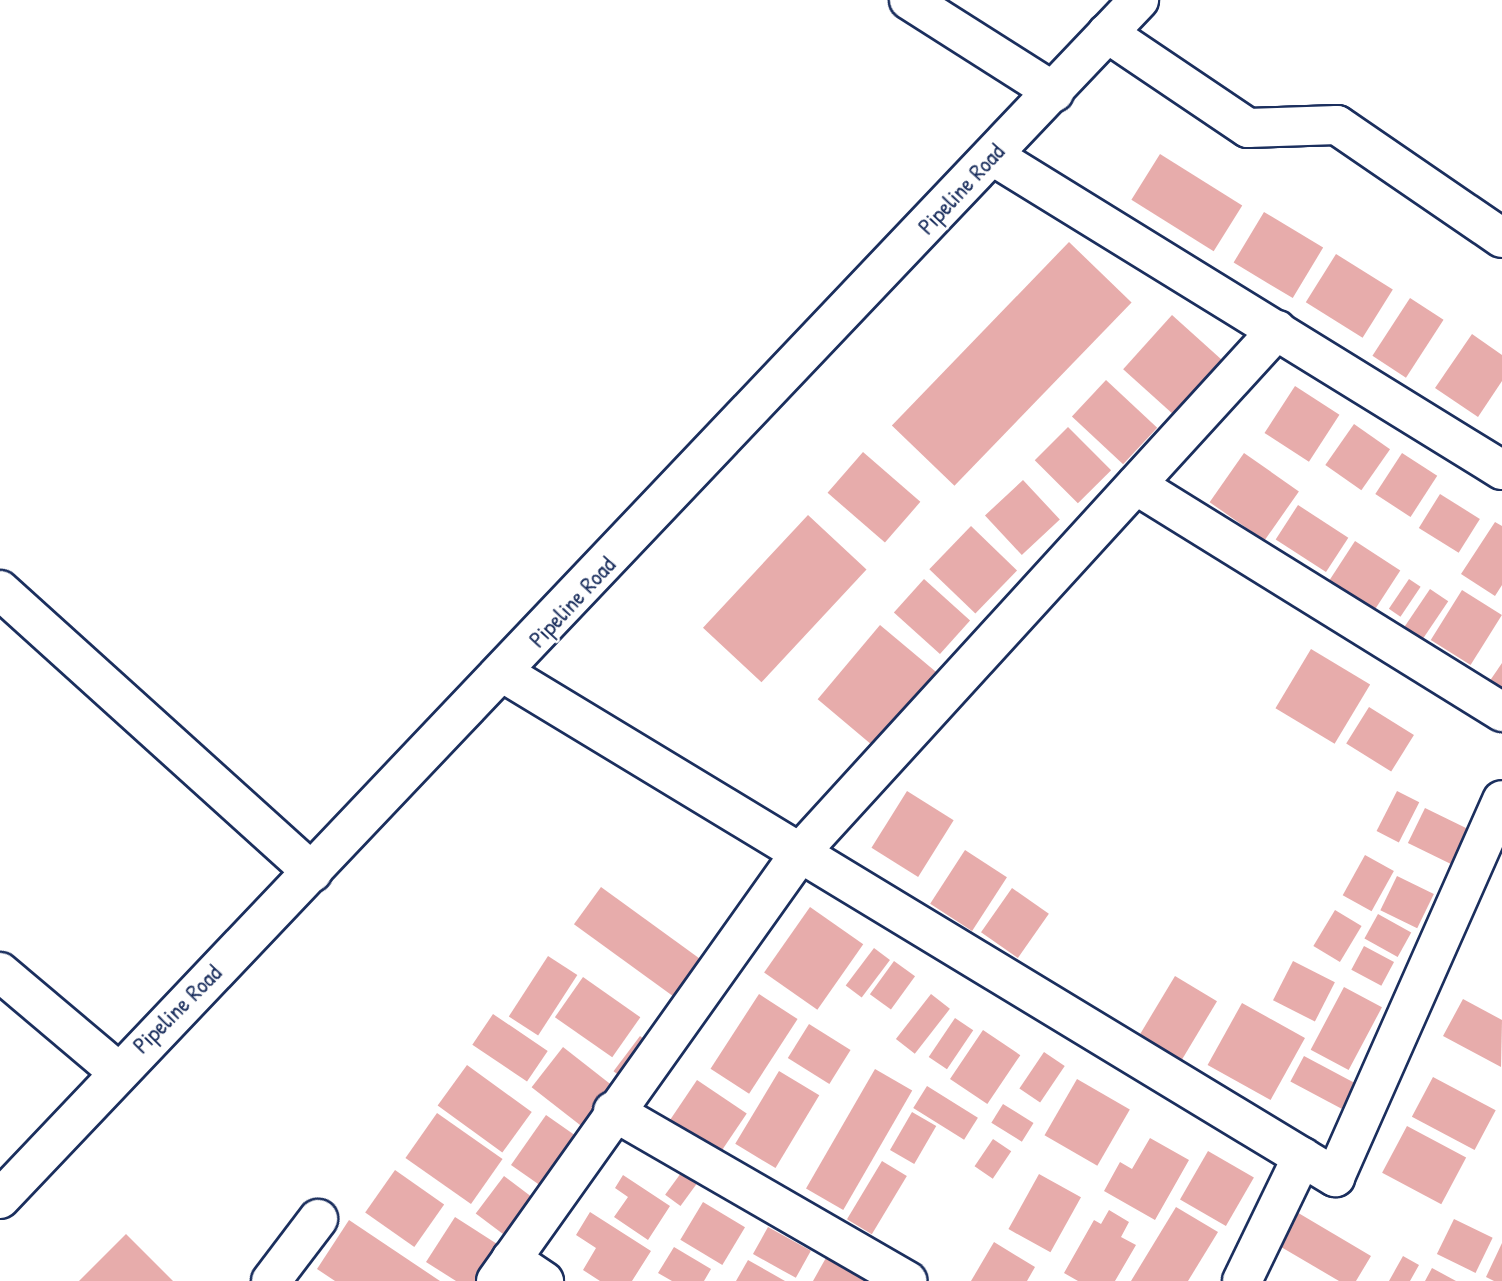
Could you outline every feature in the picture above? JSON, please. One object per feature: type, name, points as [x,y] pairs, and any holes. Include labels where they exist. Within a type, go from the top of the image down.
[{"type":"street","points":[[909,0],[1054,92]]},
{"type":"street","name":"Pipeline Road","points":[[0,1199],[116,1070],[505,674],[1139,0]]},
{"type":"street","points":[[1107,33],[1248,128],[1338,125],[1502,238]]},
{"type":"street","points":[[993,156],[1502,470]]},
{"type":"street","points":[[544,1281],[504,1270],[613,1111],[803,849],[1277,330]]},
{"type":"street","points":[[1136,485],[1502,712]]},
{"type":"street","points":[[0,590],[312,872]]},
{"type":"street","points":[[505,674],[803,849],[1335,1177],[1502,800]]},
{"type":"street","points":[[0,972],[116,1070]]},
{"type":"street","points":[[613,1111],[862,1270],[907,1281]]},
{"type":"street","points":[[1242,1281],[1302,1157]]},
{"type":"street","points":[[271,1281],[317,1219]]},
{"type":"building","points":[[1160,154],[1242,205],[1214,251],[1131,200]]},
{"type":"building","points":[[1264,212],[1323,248],[1293,298],[1234,263]]},
{"type":"building","points":[[1069,242],[1132,302],[954,486],[892,425]]},
{"type":"building","points":[[1336,254],[1393,290],[1363,338],[1306,302]]},
{"type":"building","points":[[1410,298],[1444,320],[1406,378],[1372,356]]},
{"type":"building","points":[[1172,315],[1227,365],[1178,419],[1123,369]]},
{"type":"building","points":[[1472,334],[1502,355],[1502,381],[1478,417],[1435,388]]},
{"type":"building","points":[[1106,380],[1157,428],[1123,464],[1072,417]]},
{"type":"building","points":[[1295,386],[1339,415],[1309,462],[1265,433]]},
{"type":"building","points":[[1354,424],[1390,449],[1361,490],[1325,465]]},
{"type":"building","points":[[1068,427],[1111,470],[1078,503],[1035,460]]},
{"type":"building","points":[[863,452],[920,502],[885,543],[828,493]]},
{"type":"building","points":[[1244,453],[1299,491],[1264,541],[1210,502]]},
{"type":"building","points":[[1402,453],[1437,476],[1411,517],[1375,494]]},
{"type":"building","points":[[1023,480],[1060,519],[1022,555],[985,515]]},
{"type":"building","points":[[1440,494],[1480,519],[1459,553],[1419,528]]},
{"type":"building","points":[[1298,505],[1348,538],[1326,572],[1276,539]]},
{"type":"building","points":[[808,515],[867,570],[761,682],[703,628]]},
{"type":"building","points":[[1495,522],[1502,526],[1502,585],[1495,596],[1461,574]]},
{"type":"building","points":[[971,526],[1017,570],[975,614],[929,569]]},
{"type":"building","points":[[1355,541],[1400,570],[1374,612],[1328,582]]},
{"type":"building","points":[[924,579],[970,620],[940,654],[894,612]]},
{"type":"building","points":[[1409,579],[1421,587],[1400,617],[1389,609]]},
{"type":"building","points":[[1430,589],[1448,601],[1421,641],[1403,629]]},
{"type":"building","points":[[1462,590],[1502,615],[1471,665],[1431,640]]},
{"type":"building","points":[[880,625],[938,674],[876,748],[818,699]]},
{"type":"building","points":[[1311,649],[1370,685],[1335,744],[1275,708]]},
{"type":"building","points":[[1502,663],[1502,695],[1487,685]]},
{"type":"building","points":[[1369,707],[1414,735],[1391,772],[1346,743]]},
{"type":"building","points":[[907,791],[954,820],[918,877],[871,848]]},
{"type":"building","points":[[1397,791],[1419,802],[1399,842],[1377,831]]},
{"type":"building","points":[[1425,808],[1469,829],[1452,865],[1408,843]]},
{"type":"building","points":[[965,850],[1007,877],[972,931],[930,904]]},
{"type":"building","points":[[1365,855],[1394,871],[1372,911],[1343,895]]},
{"type":"building","points":[[1397,876],[1434,894],[1417,928],[1380,910]]},
{"type":"building","points":[[601,887],[710,966],[683,1004],[574,924]]},
{"type":"building","points":[[1012,888],[1049,914],[1018,958],[981,932]]},
{"type":"building","points":[[810,907],[863,944],[817,1010],[764,973]]},
{"type":"building","points":[[1335,910],[1362,926],[1340,962],[1313,946]]},
{"type":"building","points":[[1378,914],[1411,932],[1398,957],[1364,938]]},
{"type":"building","points":[[1364,946],[1394,962],[1381,986],[1351,970]]},
{"type":"building","points":[[874,948],[890,960],[862,998],[846,986]]},
{"type":"building","points":[[548,956],[577,975],[538,1035],[509,1016]]},
{"type":"building","points":[[894,961],[915,976],[891,1009],[870,994]]},
{"type":"building","points":[[1293,961],[1335,982],[1315,1022],[1273,1000]]},
{"type":"building","points":[[1175,976],[1217,1001],[1179,1065],[1137,1039]]},
{"type":"building","points":[[583,977],[640,1017],[612,1057],[555,1017]]},
{"type":"building","points":[[1344,987],[1382,1007],[1349,1070],[1311,1050]]},
{"type":"building","points":[[759,994],[798,1019],[749,1094],[711,1069]]},
{"type":"building","points":[[931,994],[950,1009],[915,1054],[896,1039]]},
{"type":"building","points":[[1463,999],[1502,1020],[1501,1067],[1443,1036]]},
{"type":"building","points":[[1242,1003],[1305,1038],[1271,1100],[1208,1065]]},
{"type":"building","points":[[493,1014],[548,1051],[527,1082],[472,1045]]},
{"type":"building","points":[[955,1018],[973,1030],[947,1069],[929,1057]]},
{"type":"building","points":[[809,1024],[851,1050],[829,1084],[788,1058]]},
{"type":"building","points":[[983,1030],[1020,1055],[987,1104],[950,1079]]},
{"type":"building","points":[[640,1036],[657,1049],[630,1084],[614,1071]]},
{"type":"building","points":[[563,1047],[625,1096],[594,1136],[532,1087]]},
{"type":"building","points":[[1044,1052],[1065,1066],[1040,1102],[1019,1088]]},
{"type":"building","points":[[1304,1056],[1355,1083],[1342,1109],[1290,1082]]},
{"type":"building","points":[[467,1065],[532,1112],[502,1152],[438,1105]]},
{"type":"building","points":[[875,1069],[912,1090],[843,1210],[806,1189]]},
{"type":"building","points":[[779,1071],[819,1095],[776,1168],[735,1144]]},
{"type":"building","points":[[1433,1077],[1496,1110],[1475,1150],[1412,1117]]},
{"type":"building","points":[[1077,1079],[1130,1110],[1097,1166],[1044,1135]]},
{"type":"building","points":[[697,1080],[747,1114],[715,1161],[665,1127]]},
{"type":"building","points":[[927,1086],[978,1118],[964,1140],[913,1108]]},
{"type":"building","points":[[1003,1104],[1034,1123],[1022,1142],[991,1123]]},
{"type":"building","points":[[912,1112],[936,1126],[914,1164],[890,1150]]},
{"type":"building","points":[[437,1113],[503,1159],[471,1204],[405,1158]]},
{"type":"building","points":[[546,1115],[591,1147],[556,1197],[511,1165]]},
{"type":"building","points":[[1407,1126],[1466,1157],[1441,1204],[1382,1173]]},
{"type":"building","points":[[1150,1138],[1189,1160],[1155,1220],[1104,1191],[1120,1162],[1132,1169]]},
{"type":"building","points":[[993,1139],[1011,1151],[993,1179],[975,1166]]},
{"type":"building","points":[[1208,1151],[1254,1178],[1226,1226],[1180,1199]]},
{"type":"building","points":[[882,1161],[907,1176],[872,1234],[847,1219]]},
{"type":"building","points":[[395,1170],[444,1204],[414,1247],[365,1213]]},
{"type":"building","points":[[681,1173],[696,1184],[681,1206],[665,1195]]},
{"type":"building","points":[[1039,1174],[1081,1197],[1050,1252],[1008,1229]]},
{"type":"building","points":[[623,1175],[670,1206],[648,1240],[614,1217],[628,1197],[615,1188]]},
{"type":"building","points":[[504,1176],[539,1202],[511,1240],[476,1214]]},
{"type":"building","points":[[703,1202],[745,1227],[722,1265],[680,1240]]},
{"type":"building","points":[[1176,1207],[1218,1232],[1188,1281],[1131,1281]]},
{"type":"building","points":[[1109,1210],[1129,1222],[1121,1237],[1136,1245],[1115,1281],[1078,1281],[1064,1273],[1094,1220],[1101,1224]]},
{"type":"building","points":[[1295,1211],[1371,1256],[1356,1281],[1339,1281],[1276,1244]]},
{"type":"building","points":[[590,1212],[651,1251],[632,1281],[600,1281],[583,1270],[596,1248],[576,1235]]},
{"type":"building","points":[[455,1217],[511,1253],[493,1281],[456,1281],[426,1262]]},
{"type":"building","points":[[1454,1219],[1493,1238],[1476,1273],[1437,1254]]},
{"type":"building","points":[[349,1220],[440,1281],[335,1281],[317,1269]]},
{"type":"building","points":[[768,1227],[811,1251],[796,1278],[753,1254]]},
{"type":"building","points":[[126,1234],[173,1281],[79,1281]]},
{"type":"building","points":[[994,1242],[1035,1267],[1027,1281],[971,1281]]},
{"type":"building","points":[[1502,1243],[1502,1281],[1494,1281],[1486,1277]]},
{"type":"building","points":[[674,1247],[711,1269],[704,1281],[672,1281],[658,1273]]},
{"type":"building","points":[[827,1256],[869,1279],[868,1281],[813,1281]]},
{"type":"building","points":[[1403,1256],[1419,1265],[1410,1281],[1389,1281]]},
{"type":"building","points":[[748,1260],[785,1281],[736,1281]]},
{"type":"building","points":[[1432,1268],[1456,1281],[1425,1281]]}]
